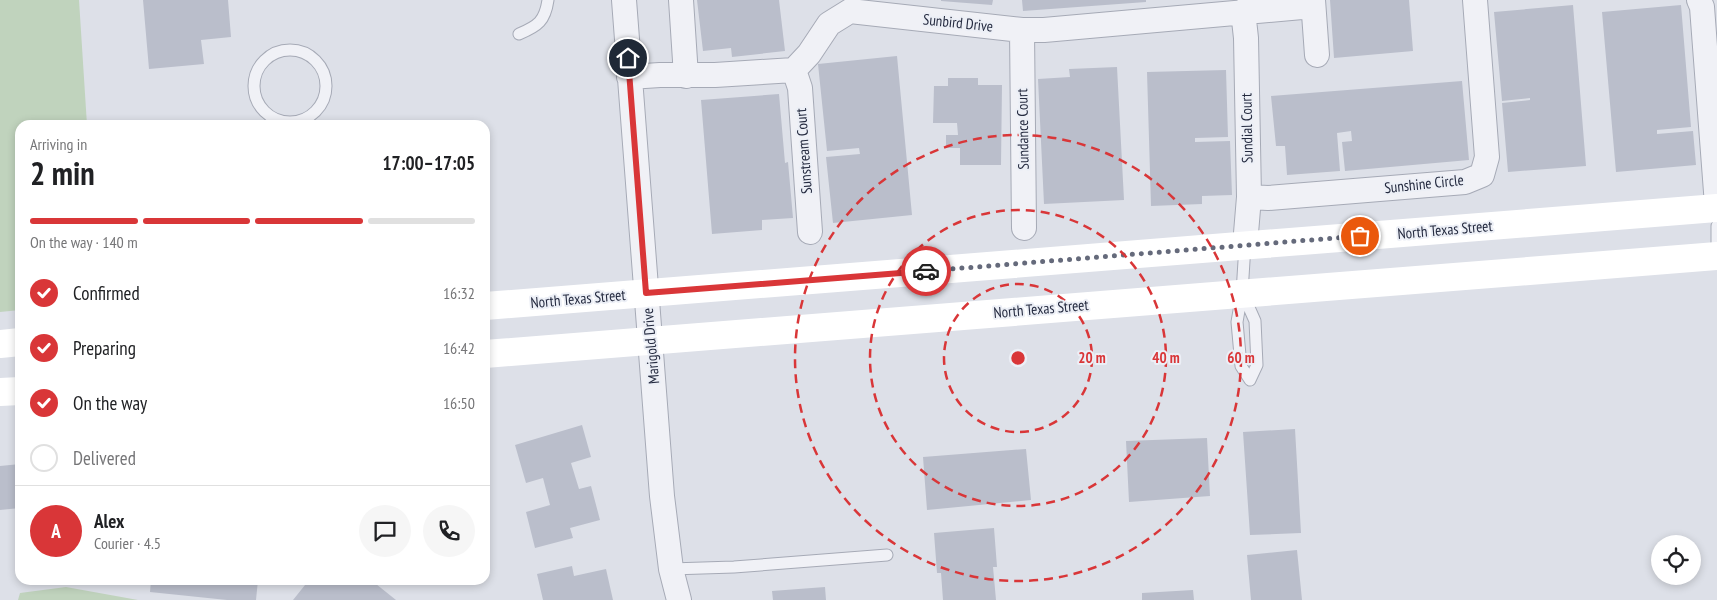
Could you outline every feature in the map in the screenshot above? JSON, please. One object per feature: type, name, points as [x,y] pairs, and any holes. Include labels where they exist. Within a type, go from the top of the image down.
[{"type":"main road","name":"North Texas Street","points":[[490,306],[1717,207]]},
{"type":"main road","name":"North Texas Street","points":[[490,354],[1717,256]]},
{"type":"main road","points":[[0,344],[15,342]]},
{"type":"main road","points":[[0,392],[15,391]]},
{"type":"street","name":"Marigold Drive","points":[[624,0],[662,496],[671,569],[679,600]]},
{"type":"street","points":[[681,0],[686,76]]},
{"type":"street","name":"Sunshine Circle","points":[[1249,197],[1268,198],[1465,182],[1482,175],[1487,157],[1475,0]]},
{"type":"street","points":[[1699,0],[1702,7],[1715,154],[1717,207]]},
{"type":"street","points":[[1313,3],[1317,55]]},
{"type":"street","name":"Sunbird Drive","points":[[794,70],[809,54],[829,24],[850,11],[1022,30],[1044,30],[1243,12],[1313,3]]},
{"type":"street","name":"Sundial Court","points":[[1243,12],[1246,38],[1249,197],[1245,245]]},
{"type":"street","name":"Sundance Court","points":[[1022,30],[1024,228]]},
{"type":"street","points":[[630,77],[794,70]]},
{"type":"street","name":"Sunstream Court","points":[[794,70],[800,88],[810,232]]},
{"type":"lane","points":[[519,34],[536,26],[546,10],[548,0]]},
{"type":"lane","points":[[279,120],[273,118],[261,108],[254,95],[254,79],[259,65],[269,55],[282,50],[296,50],[309,55],[318,64],[325,76],[325,90],[322,103],[313,114],[301,120]]},
{"type":"lane","points":[[1717,226],[1717,256]]},
{"type":"lane","points":[[1242,293],[1255,321],[1257,365],[1250,380],[1241,366],[1237,322],[1242,293],[1245,245]]},
{"type":"lane","points":[[671,569],[734,567],[887,555]]},
{"type":"green space","points":[[0,0],[79,0],[87,120],[15,120],[15,310],[0,312]]},
{"type":"green space","points":[[66,587],[138,600],[18,600],[20,593]]},
{"type":"building","points":[[143,0],[228,0],[231,37],[201,40],[204,64],[149,69]]},
{"type":"building","points":[[697,0],[779,0],[785,51],[732,57],[731,48],[703,51]]},
{"type":"building","points":[[941,0],[993,0],[992,5]]},
{"type":"building","points":[[1022,0],[1146,0],[1146,2],[1023,11]]},
{"type":"building","points":[[1330,0],[1409,0],[1413,51],[1334,58]]},
{"type":"building","points":[[1573,5],[1586,166],[1508,172],[1502,103],[1530,100],[1530,98],[1502,101],[1494,12]]},
{"type":"building","points":[[1681,5],[1691,127],[1657,130],[1657,134],[1693,131],[1696,165],[1616,172],[1602,12]]},
{"type":"building","points":[[897,56],[912,215],[833,223],[826,157],[860,154],[859,148],[827,151],[818,64]]},
{"type":"building","points":[[1117,67],[1124,200],[1044,204],[1038,79],[1070,77],[1069,69]]},
{"type":"building","points":[[1226,70],[1228,137],[1195,138],[1195,142],[1230,141],[1232,195],[1202,196],[1202,204],[1151,206],[1147,72]]},
{"type":"building","points":[[948,78],[978,78],[978,85],[1002,85],[1001,165],[960,165],[960,148],[946,148],[946,135],[958,135],[957,123],[933,123],[934,86],[948,86]]},
{"type":"building","points":[[1462,81],[1469,160],[1345,171],[1342,142],[1352,141],[1351,131],[1337,133],[1340,171],[1287,175],[1285,146],[1276,146],[1271,96]]},
{"type":"building","points":[[779,94],[785,163],[788,162],[793,218],[762,220],[762,230],[712,234],[701,100]]},
{"type":"building","points":[[582,425],[591,457],[571,463],[579,489],[591,486],[600,520],[570,528],[573,538],[535,548],[526,512],[550,505],[543,478],[526,483],[515,445]]},
{"type":"building","points":[[1295,429],[1301,533],[1250,535],[1243,432]]},
{"type":"building","points":[[1207,438],[1210,496],[1129,502],[1126,441]]},
{"type":"building","points":[[1026,449],[1031,500],[927,510],[923,457]]},
{"type":"building","points":[[15,464],[15,508],[0,510],[0,466]]},
{"type":"building","points":[[994,528],[997,567],[993,567],[996,600],[943,600],[941,573],[937,573],[934,533]]},
{"type":"building","points":[[1297,550],[1302,600],[1251,600],[1247,555]]},
{"type":"building","points":[[572,566],[574,576],[606,569],[613,600],[543,600],[537,574]]},
{"type":"building","points":[[151,585],[258,585],[256,600],[227,600],[150,592]]},
{"type":"building","points":[[305,585],[377,585],[396,600],[293,600]]},
{"type":"building","points":[[825,587],[826,600],[773,600],[772,591]]},
{"type":"building","points":[[1193,590],[1194,600],[1142,600],[1142,593]]},
{"type":"way so far","points":[[926,271],[1360,236]]},
{"type":"route","points":[[628,58],[646,293],[926,271]]}]
